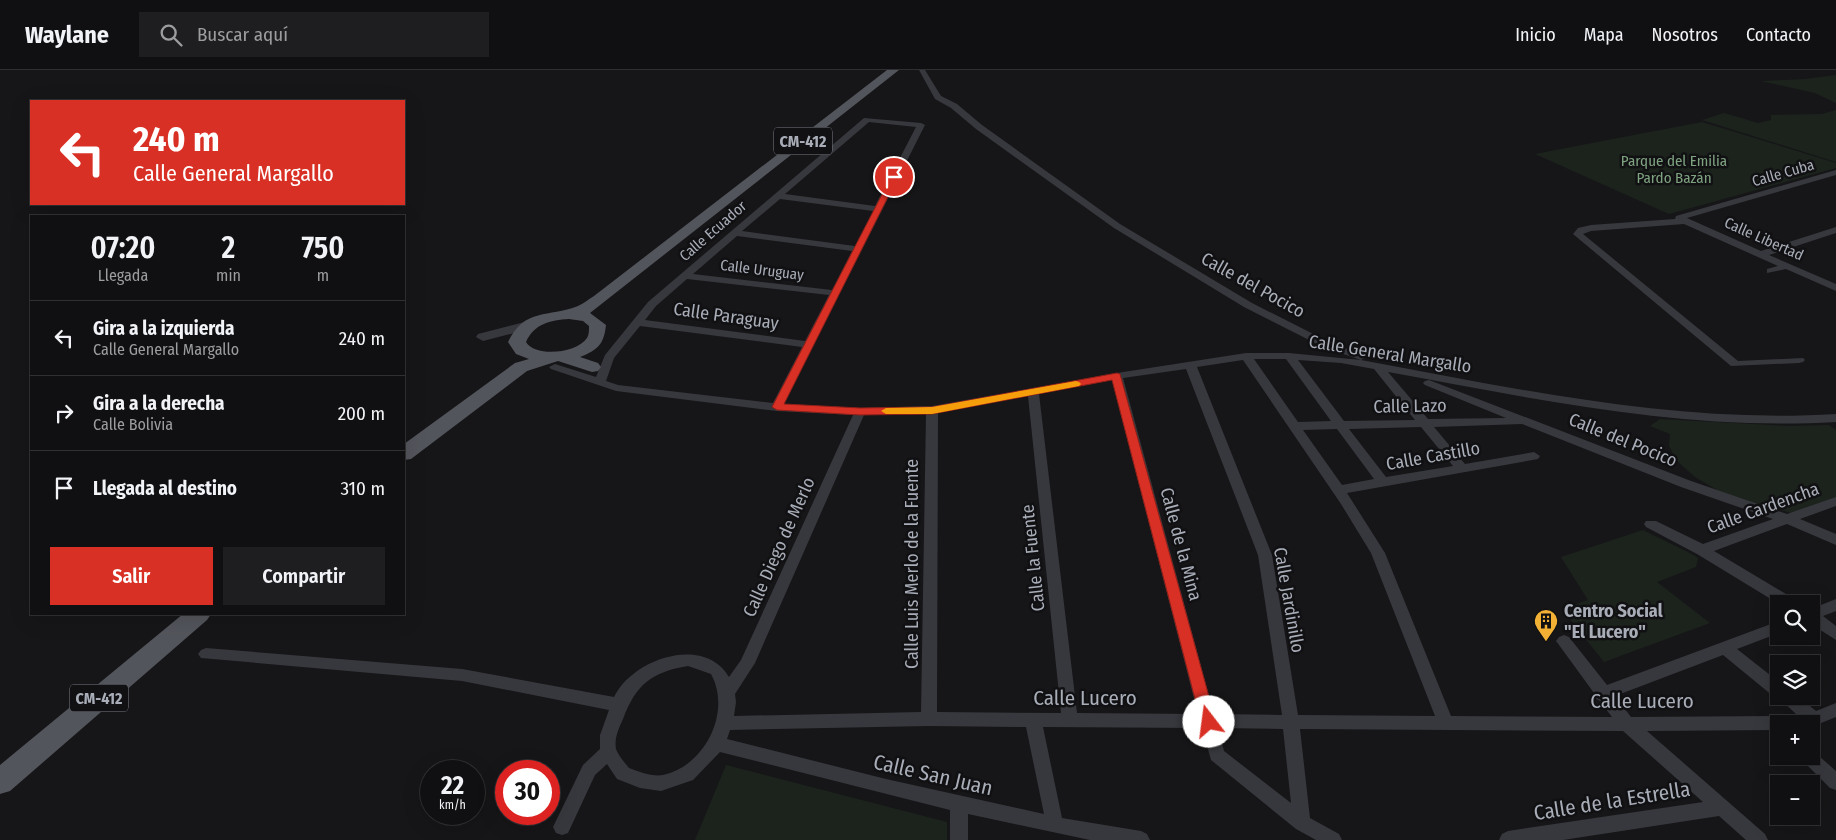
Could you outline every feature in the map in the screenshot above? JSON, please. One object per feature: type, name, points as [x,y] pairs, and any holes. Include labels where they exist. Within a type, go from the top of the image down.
[{"type":"main road","name":"CM-412","points":[[529,325],[548,317],[569,314],[585,309],[600,299],[894,70]]},
{"type":"main road","name":"CM-412","points":[[584,348],[597,337],[599,331],[599,312],[602,305],[712,212]]},
{"type":"main road","name":"CM-412","points":[[569,314],[588,317],[598,325]]},
{"type":"main road","points":[[454,415],[514,363],[519,346],[518,338],[529,325]]},
{"type":"main road","points":[[519,346],[528,354],[556,360],[596,374]]},
{"type":"main road","points":[[405,453],[521,367],[556,360],[584,348],[587,359],[596,374]]},
{"type":"main road","name":"CM-412","points":[[0,782],[198,615]]},
{"type":"street","name":"Calle del Pocico","points":[[922,70],[938,97],[954,106],[979,127],[1117,226],[1248,304],[1327,345],[1399,371],[1686,484],[1788,519],[1836,540]]},
{"type":"street","name":"Calle Ecuador","points":[[596,374],[652,304],[867,120],[921,125],[878,208]]},
{"type":"street","name":"Calle Cuba","points":[[1799,360],[1735,364],[1578,234],[1581,230],[1591,228],[1682,219],[1836,172]]},
{"type":"street","points":[[777,407],[878,208],[778,196]]},
{"type":"street","name":"Calle Libertad","points":[[1682,219],[1836,288]]},
{"type":"street","points":[[1762,254],[1836,230]]},
{"type":"street","points":[[734,233],[858,248]]},
{"type":"street","points":[[1770,271],[1788,266]]},
{"type":"street","name":"Calle Uruguay","points":[[685,276],[835,293]]},
{"type":"street","name":"Calle Paraguay","points":[[637,322],[809,345]]},
{"type":"street","points":[[519,346],[511,340],[483,337],[529,325]]},
{"type":"street","name":"Calle General Margallo","points":[[596,374],[616,388],[777,407],[860,412],[932,410],[1190,364],[1246,356],[1289,356],[1341,360],[1594,406],[1667,415],[1787,422],[1830,418]]},
{"type":"street","points":[[1246,356],[1295,426],[1378,553],[1446,723]]},
{"type":"street","points":[[1289,356],[1383,483]]},
{"type":"street","name":"Calle Jardinillo","points":[[1190,364],[1265,555],[1291,722],[1302,823]]},
{"type":"street","points":[[1376,366],[1463,469]]},
{"type":"street","name":"Calle de la Mina","points":[[1117,376],[1217,755],[1302,823],[1333,840]]},
{"type":"street","name":"Calle la Fuente","points":[[1034,392],[1070,720]]},
{"type":"street","name":"Calle Luis Merlo de la Fuente","points":[[929,718],[932,410]]},
{"type":"street","name":"Calle Diego de Merlo","points":[[726,694],[747,663],[860,412]]},
{"type":"street","points":[[1830,418],[1836,427]]},
{"type":"street","name":"Calle Lazo","points":[[1295,426],[1526,421]]},
{"type":"street","name":"Calle Castillo","points":[[1337,490],[1534,456]]},
{"type":"street","name":"Calle Cardencha","points":[[1702,550],[1836,501]]},
{"type":"street","points":[[1651,524],[1702,550],[1776,595]]},
{"type":"street","points":[[1820,612],[1836,605]]},
{"type":"street","points":[[1820,622],[1836,634]]},
{"type":"street","points":[[1602,694],[1770,631]]},
{"type":"street","points":[[1564,641],[1602,694],[1627,724],[1759,840]]},
{"type":"street","points":[[1725,648],[1770,684]]},
{"type":"street","points":[[206,654],[462,674],[620,705]]},
{"type":"street","points":[[688,660],[702,662],[717,670],[725,684],[726,694],[728,702],[717,744],[687,775],[661,783],[640,780],[623,774],[608,752],[608,735],[623,696],[640,676],[663,664],[688,660]]},
{"type":"street","points":[[1797,705],[1809,715]]},
{"type":"street","name":"Calle Lucero","points":[[1820,717],[1836,710]]},
{"type":"street","name":"Calle Lucero","points":[[724,722],[929,718],[1033,721],[1770,725]]},
{"type":"street","points":[[1033,721],[1055,825]]},
{"type":"street","name":"Calle San Juan","points":[[717,744],[959,805],[1055,825],[1099,837],[1141,840]]},
{"type":"street","points":[[562,827],[589,770],[608,752]]},
{"type":"street","points":[[1818,765],[1836,782]]},
{"type":"street","points":[[959,805],[959,840]]},
{"type":"street","name":"Calle de la Estrella","points":[[1508,840],[1723,807]]},
{"type":"green space","points":[[1836,75],[1836,103],[1815,93],[1761,81],[1805,79]]},
{"type":"green space","points":[[1836,110],[1836,162],[1702,120],[1724,113],[1758,123],[1771,120],[1771,115],[1822,114]]},
{"type":"green space","name":"Parque del Emilia Pardo Bazán","points":[[1702,122],[1836,163],[1836,168],[1669,214],[1535,154]]},
{"type":"green space","points":[[1660,419],[1789,426],[1829,425],[1836,430],[1836,500],[1800,515],[1748,502],[1719,491],[1695,477],[1677,461],[1669,446],[1670,434],[1650,426]]},
{"type":"green space","points":[[1643,530],[1698,558],[1696,567],[1657,582],[1710,623],[1604,662],[1562,609],[1588,600],[1561,557]]},
{"type":"green space","points":[[726,765],[947,822],[947,840],[695,840]]},
{"type":"slow traffic","points":[[886,411],[932,410],[1076,384]]},
{"type":"place","name":"Centro Social \"El Lucero\"","points":[[1546,642]]},
{"type":"route","points":[[894,177],[777,407],[815,411],[860,412],[932,410],[1117,376],[1209,722]]}]
